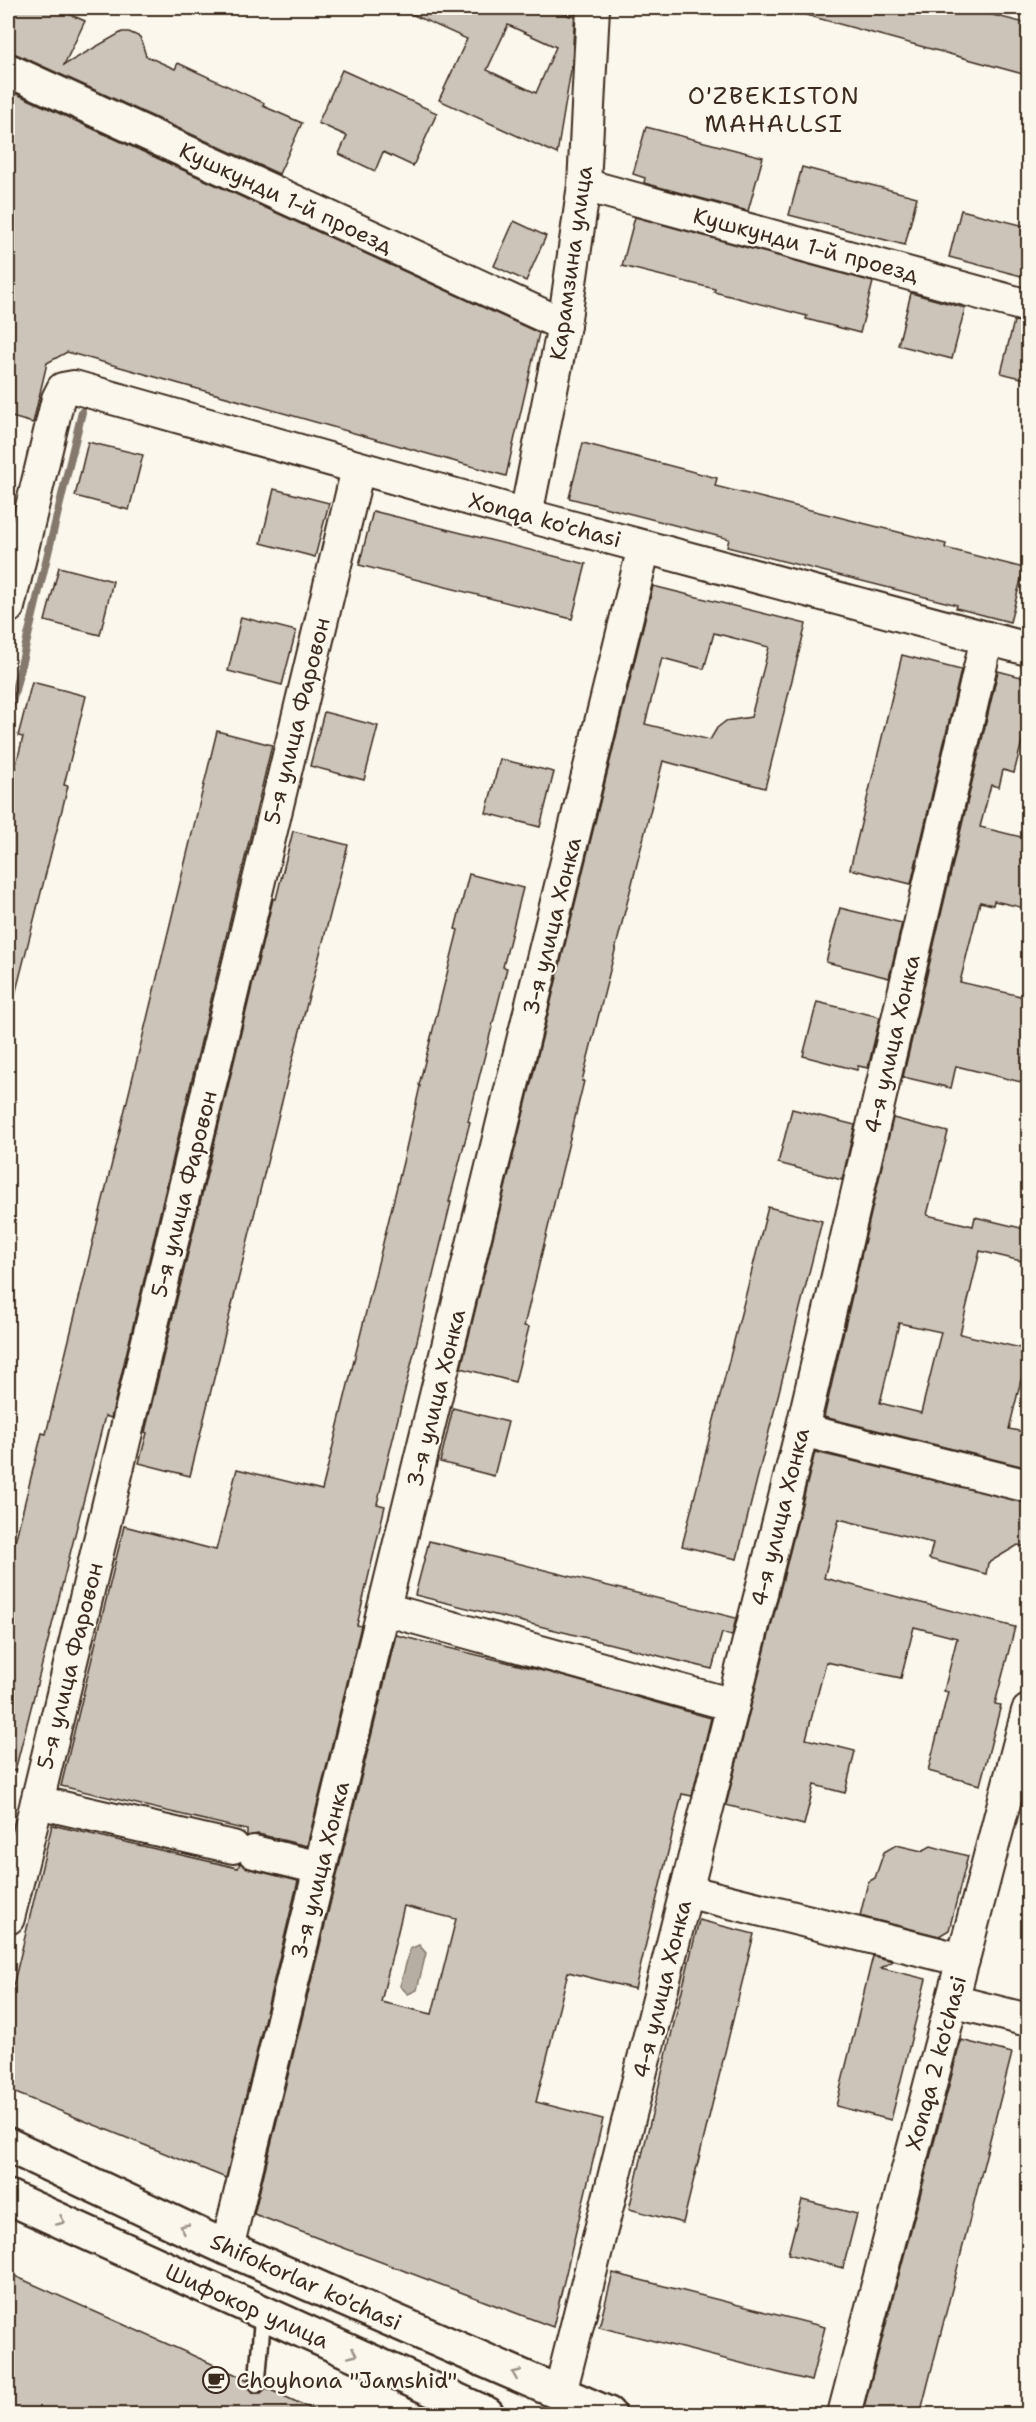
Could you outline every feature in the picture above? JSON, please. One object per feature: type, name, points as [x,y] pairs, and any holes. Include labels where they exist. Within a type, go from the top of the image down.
[{"type":"main road","name":"Shifokorlar ko'chasi","points":[[8,2145],[227,2248],[608,2415]]},
{"type":"main road","name":"Шифокор улица","points":[[8,2197],[487,2415]]},
{"type":"street","name":"Карамзина улица","points":[[526,515],[564,325],[585,185],[593,8]]},
{"type":"street","name":"Кушкунди 1-й проезд","points":[[8,70],[564,325]]},
{"type":"street","name":"Кушкунди 1-й проезд","points":[[585,185],[1029,306]]},
{"type":"street","name":"Xonqa ko'chasi","points":[[8,607],[58,399],[63,389],[74,387],[358,469],[1029,649]]},
{"type":"street","name":"5-я улица Фаровон","points":[[8,1918],[38,1802],[358,469]]},
{"type":"street","name":"3-я улица Хонка","points":[[227,2248],[644,547]]},
{"type":"street","name":"4-я улица Хонка","points":[[560,2393],[801,1430],[987,638]]},
{"type":"street","points":[[801,1430],[1029,1486]]},
{"type":"street","points":[[384,1609],[733,1705]]},
{"type":"street","name":"Xonqa 2 ko'chasi","points":[[844,2415],[1029,1711]]},
{"type":"street","points":[[38,1802],[320,1868]]},
{"type":"street","points":[[686,1891],[963,1960]]},
{"type":"street","points":[[952,2001],[1029,2020]]},
{"type":"lane","points":[[257,2384],[263,2313]]},
{"type":"shaded area","points":[[419,1945],[426,1953],[417,1990],[408,1994],[400,1986],[410,1949]]},
{"type":"building","points":[[8,8],[55,8],[85,21],[64,65],[122,32],[129,32],[140,37],[146,56],[175,69],[178,63],[302,123],[279,174],[8,52]]},
{"type":"building","points":[[398,8],[552,8],[570,16],[575,8],[572,64],[557,154],[439,100],[467,39]],"holes":[[[508,25],[556,47],[536,93],[487,70]]]},
{"type":"building","points":[[807,8],[965,8],[1029,24],[1029,54],[1023,74],[806,15]]},
{"type":"building","points":[[342,70],[437,113],[413,166],[383,152],[375,171],[339,154],[347,136],[318,123]]},
{"type":"building","points":[[8,90],[539,333],[506,476],[67,352],[47,363],[33,423],[8,416]]},
{"type":"building","points":[[646,127],[763,157],[748,211],[644,183],[645,178],[633,174]]},
{"type":"building","points":[[802,167],[917,197],[905,245],[789,215]]},
{"type":"building","points":[[961,210],[1029,227],[1029,278],[949,257]]},
{"type":"building","points":[[635,217],[873,282],[860,333],[806,319],[807,316],[714,292],[715,289],[622,266]]},
{"type":"building","points":[[514,221],[546,236],[526,281],[494,266]]},
{"type":"building","points":[[911,293],[965,308],[952,359],[898,345]]},
{"type":"building","points":[[1014,321],[1029,323],[1029,380],[1001,373]]},
{"type":"building","points":[[88,442],[143,455],[129,510],[75,496]]},
{"type":"building","points":[[583,443],[717,478],[715,486],[946,544],[945,548],[1024,568],[1010,622],[956,608],[957,605],[727,547],[729,539],[569,498]]},
{"type":"building","points":[[274,489],[329,503],[315,557],[261,543]]},
{"type":"building","points":[[373,511],[586,564],[572,619],[359,565]]},
{"type":"building","points":[[59,567],[113,581],[100,635],[45,621]]},
{"type":"building","points":[[653,586],[806,624],[765,788],[663,761],[582,1081],[584,1081],[524,1326],[529,1327],[515,1382],[461,1368]],"holes":[[[714,633],[769,647],[751,717],[726,721],[717,728],[710,740],[645,724],[662,658],[704,669]]]},
{"type":"building","points":[[241,617],[296,631],[282,685],[228,671]]},
{"type":"building","points":[[902,655],[961,670],[911,884],[850,869]]},
{"type":"building","points":[[998,671],[1029,679],[1029,714],[1014,773],[1003,770],[999,787],[991,785],[980,827],[1029,839],[1029,909],[994,901],[993,905],[980,902],[960,982],[1029,998],[1029,1084],[956,1066],[951,1088],[903,1077]]},
{"type":"building","points":[[32,682],[86,696],[64,785],[68,786],[15,995],[8,994],[8,797],[23,737],[18,736]]},
{"type":"building","points":[[324,712],[378,726],[364,780],[310,766]]},
{"type":"building","points":[[217,731],[272,745],[111,1418],[105,1416],[15,1771],[8,1770],[8,1570],[42,1433],[46,1434]]},
{"type":"building","points":[[500,759],[554,772],[540,827],[486,813]]},
{"type":"building","points":[[293,831],[348,845],[287,1081],[190,1476],[139,1463],[273,899],[276,899]]},
{"type":"building","points":[[469,874],[523,888],[503,967],[507,968],[468,1121],[470,1122],[449,1202],[451,1202],[377,1504],[385,1506],[357,1625],[361,1626],[307,1846],[258,1834],[247,1836],[247,1830],[61,1786],[124,1526],[216,1550],[237,1469],[322,1490],[403,1162]]},
{"type":"building","points":[[840,908],[902,923],[889,978],[826,962]]},
{"type":"building","points":[[817,1002],[880,1017],[868,1068],[858,1066],[857,1070],[803,1056]]},
{"type":"building","points":[[792,1109],[855,1125],[842,1180],[778,1163]]},
{"type":"building","points":[[893,1118],[948,1132],[927,1215],[973,1226],[975,1217],[1029,1230],[1029,1263],[980,1251],[960,1334],[1029,1350],[1029,1382],[1021,1380],[1009,1429],[1029,1433],[1029,1468],[824,1417]],"holes":[[[899,1323],[941,1332],[921,1413],[880,1403]]]},
{"type":"building","points":[[768,1207],[822,1221],[737,1559],[682,1546]]},
{"type":"building","points":[[453,1408],[508,1422],[494,1476],[440,1462]]},
{"type":"building","points":[[815,1452],[1029,1503],[1029,1548],[1018,1545],[988,1563],[986,1574],[929,1559],[933,1543],[839,1519],[824,1578],[1015,1627],[995,1704],[1001,1705],[980,1785],[928,1771],[948,1692],[944,1691],[957,1638],[914,1627],[901,1678],[826,1662],[806,1739],[855,1751],[845,1793],[814,1785],[804,1825],[726,1805]]},
{"type":"building","points":[[429,1541],[736,1618],[732,1636],[722,1633],[712,1669],[415,1595]]},
{"type":"building","points":[[396,1635],[551,1673],[711,1718],[692,1796],[682,1794],[635,1989],[568,1972],[536,2102],[603,2119],[553,2327],[254,2214]],"holes":[[[404,1906],[456,1919],[432,2014],[381,2002]]]},
{"type":"building","points":[[52,1825],[238,1868],[240,1863],[250,1869],[298,1881],[226,2178],[8,2090],[8,2007]]},
{"type":"building","points":[[896,1845],[922,1851],[931,1846],[968,1856],[949,1930],[939,1936],[860,1916],[868,1882],[875,1878],[884,1852]]},
{"type":"building","points":[[699,1920],[754,1934],[683,2223],[629,2209]]},
{"type":"building","points":[[873,1956],[893,1961],[881,1968],[926,1979],[891,2120],[836,2106]]},
{"type":"building","points":[[961,2040],[1012,2053],[920,2415],[862,2415]]},
{"type":"building","points":[[802,2200],[857,2214],[843,2268],[788,2254]]},
{"type":"building","points":[[8,2273],[248,2380],[248,2388],[252,2392],[261,2393],[266,2388],[325,2415],[8,2415]]},
{"type":"building","points":[[613,2273],[825,2327],[811,2381],[599,2327]]},
{"type":"waterway","points":[[8,719],[82,412]]},
{"type":"place","name":"Choyhona \"Jamshid\"","points":[[216,2380]]},
{"type":"district","name":"O'ZBEKISTON MAHALLSI","points":[[774,110]]}]
